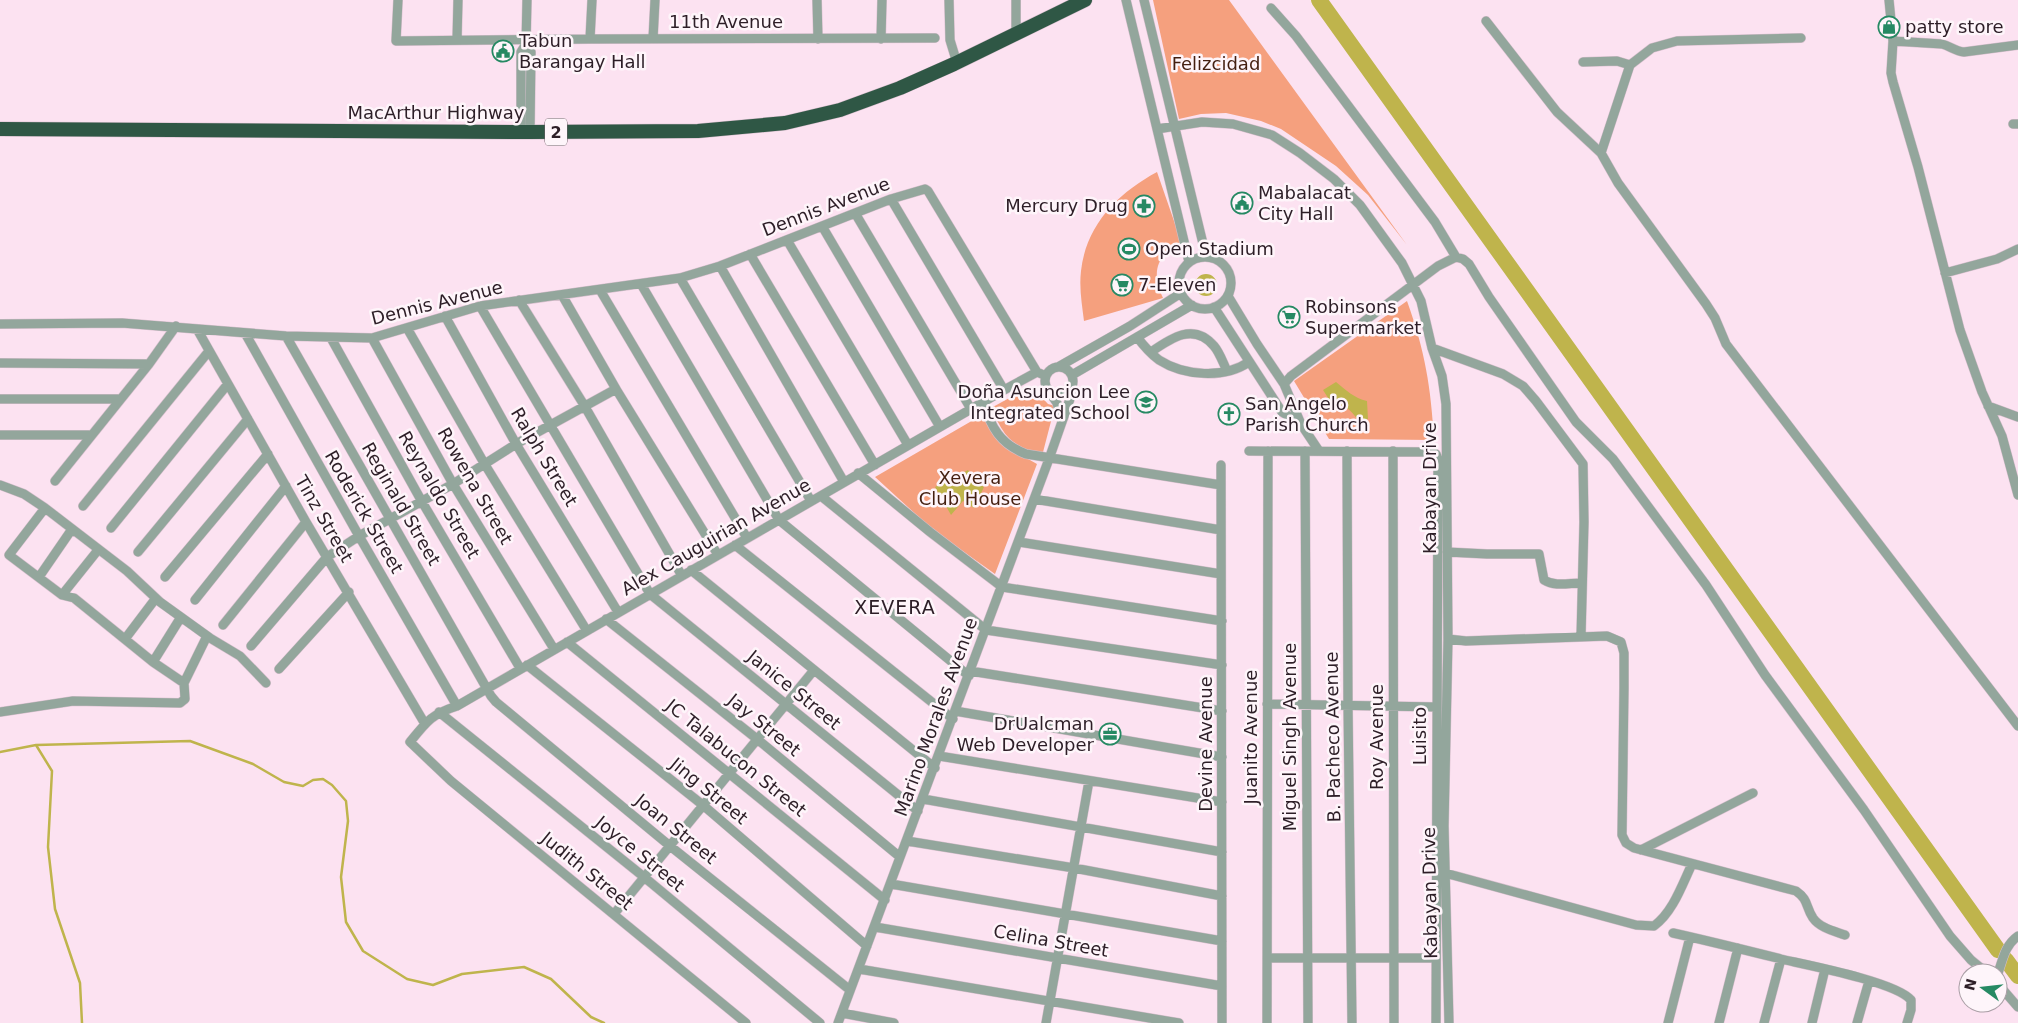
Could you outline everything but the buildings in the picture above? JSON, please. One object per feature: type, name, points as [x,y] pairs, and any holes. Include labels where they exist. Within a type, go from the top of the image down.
[{"type":"highway","name":"MacArthur Highway","points":[[0,129],[698,131],[785,124],[871,100],[957,62],[1085,0]]},
{"type":"street","name":"11th Avenue","points":[[398,0],[396,41],[526,42],[590,38],[936,38]]},
{"type":"street","points":[[456,40],[458,0]]},
{"type":"street","points":[[526,132],[526,69],[521,52],[526,42],[527,0]]},
{"type":"street","points":[[590,38],[592,0]]},
{"type":"street","points":[[653,39],[655,0]]},
{"type":"street","points":[[817,0],[818,39]]},
{"type":"street","points":[[880,39],[882,0]]},
{"type":"street","points":[[949,0],[950,40],[957,62]]},
{"type":"street","points":[[1016,0],[1016,34]]},
{"type":"street","points":[[1126,0],[1190,262]]},
{"type":"street","points":[[1144,0],[1206,256]]},
{"type":"street","points":[[1889,0],[1892,41],[1891,73],[1918,167],[1960,330],[1988,406],[2002,436],[2018,495]]},
{"type":"street","points":[[1271,8],[1296,36],[1435,222],[1456,257]]},
{"type":"street","points":[[1486,21],[1557,112],[1601,153],[1618,183],[1706,304],[1715,318],[1726,344],[2018,726]]},
{"type":"street","points":[[1601,153],[1630,65],[1652,48],[1677,41],[1801,38]]},
{"type":"street","points":[[1892,41],[1942,44],[1947,45],[1956,52],[2018,45]]},
{"type":"street","points":[[1583,62],[1617,61],[1630,65]]},
{"type":"street","name":"Kabayan Drive","points":[[1157,129],[1202,122],[1233,124],[1272,135],[1300,153],[1334,179],[1360,205],[1402,263],[1420,301],[1432,348],[1442,376],[1446,404],[1448,639],[1445,700],[1445,873],[1450,1023]]},
{"type":"street","name":"Dennis Avenue","points":[[0,324],[122,323],[286,336],[372,338],[480,306],[680,278],[720,266],[891,199],[925,189],[1042,374]]},
{"type":"street","points":[[891,199],[1004,390]]},
{"type":"street","points":[[855,213],[971,409]]},
{"type":"street","points":[[822,226],[940,427]]},
{"type":"street","points":[[787,240],[908,445]]},
{"type":"street","points":[[1945,273],[1997,260],[2018,249]]},
{"type":"street","points":[[750,254],[875,464]]},
{"type":"street","points":[[1206,256],[1219,260],[1228,270],[1231,282],[1228,296],[1220,305],[1203,309],[1192,305],[1181,293],[1179,285],[1180,276],[1184,268],[1190,262],[1206,256]]},
{"type":"street","points":[[1284,384],[1291,376],[1438,266],[1456,257],[1463,259],[1469,264],[1489,297],[1576,422],[1613,459],[1700,578],[1765,675],[1868,816],[1950,936],[1975,963]]},
{"type":"street","points":[[720,266],[844,482]]},
{"type":"street","points":[[680,278],[811,502]]},
{"type":"street","points":[[641,284],[779,520],[970,673],[1222,711]]},
{"type":"street","points":[[600,290],[748,538]]},
{"type":"street","points":[[1062,423],[1057,403],[1045,384],[1042,374],[1130,326],[1181,293]]},
{"type":"street","points":[[562,295],[616,389],[718,555]]},
{"type":"street","points":[[1228,296],[1284,384],[1300,424],[1319,451]]},
{"type":"street","points":[[519,300],[584,405],[682,576]]},
{"type":"street","points":[[1072,375],[1192,305]]},
{"type":"street","points":[[480,306],[650,594]]},
{"type":"street","points":[[1214,307],[1282,412],[1300,424]]},
{"type":"street","name":"Ralph Street","points":[[445,316],[516,444],[618,612]]},
{"type":"street","points":[[55,481],[90,435],[149,364],[176,326]]},
{"type":"street","points":[[407,328],[484,463],[587,631]]},
{"type":"street","name":"Tinz Street","points":[[197,329],[306,522],[349,592],[425,724]]},
{"type":"street","name":"Roderick Street","points":[[245,333],[457,706]]},
{"type":"street","points":[[1151,352],[1185,333],[1193,333],[1204,337],[1215,347],[1227,371]]},
{"type":"street","name":"Reginald Street","points":[[286,336],[488,688]]},
{"type":"street","points":[[1137,337],[1158,359],[1171,366],[1189,371],[1206,374],[1227,371],[1240,368],[1249,362]]},
{"type":"street","name":"Reynaldo Street","points":[[331,338],[421,500],[523,667]]},
{"type":"street","name":"Rowena Street","points":[[372,338],[453,484],[554,650]]},
{"type":"street","points":[[1432,348],[1503,374],[1523,386],[1583,464],[1581,636]]},
{"type":"street","points":[[83,506],[209,351]]},
{"type":"street","points":[[0,363],[149,364]]},
{"type":"street","points":[[1049,391],[1060,395],[1071,389],[1072,375],[1067,369],[1058,366]]},
{"type":"street","name":"Alex Cauguirian Avenue","points":[[410,742],[425,724],[439,712],[457,706],[1004,390],[1042,374]]},
{"type":"street","points":[[111,528],[227,385]]},
{"type":"street","points":[[251,646],[327,557],[421,500],[453,484],[516,444],[616,389]]},
{"type":"street","name":"Marino Morales Avenue","points":[[838,1023],[1050,458],[1070,400],[1071,389]]},
{"type":"street","points":[[0,399],[120,398]]},
{"type":"street","points":[[983,402],[990,423],[997,434],[1015,450],[1026,454],[1221,485]]},
{"type":"street","points":[[1988,406],[2018,417]]},
{"type":"street","points":[[138,552],[248,419]]},
{"type":"street","points":[[0,435],[90,435]]},
{"type":"street","points":[[1249,451],[1393,451]]},
{"type":"street","name":"Juanito Avenue","points":[[1267,1023],[1268,451]]},
{"type":"street","name":"Miguel Singh Avenue","points":[[1305,451],[1308,1023]]},
{"type":"street","name":"B. Pacheco Avenue","points":[[1347,451],[1352,1023]]},
{"type":"street","name":"Luisito","points":[[1393,451],[1432,452],[1436,454],[1438,459],[1436,1023]]},
{"type":"street","name":"Roy Avenue","points":[[1393,451],[1394,1023]]},
{"type":"street","points":[[165,577],[268,454]]},
{"type":"street","name":"Devine Avenue","points":[[1221,465],[1222,1023]]},
{"type":"street","points":[[858,473],[930,532],[1002,587],[1222,621]]},
{"type":"street","points":[[0,485],[24,494],[45,508],[127,571],[156,598],[181,617],[207,636],[240,656],[266,683]]},
{"type":"street","points":[[195,600],[286,486]]},
{"type":"street","points":[[821,496],[986,630],[1222,665]]},
{"type":"street","points":[[1034,499],[1221,530]]},
{"type":"street","points":[[45,508],[10,555],[62,595],[74,598],[153,662],[184,683]]},
{"type":"street","points":[[223,625],[306,522]]},
{"type":"street","points":[[39,577],[72,529]]},
{"type":"street","points":[[1019,542],[1221,574]]},
{"type":"street","points":[[735,545],[954,715],[1222,757]]},
{"type":"street","points":[[62,595],[98,550]]},
{"type":"street","points":[[1447,552],[1538,554],[1544,580],[1550,584],[1582,582]]},
{"type":"street","points":[[691,570],[934,768]]},
{"type":"street","points":[[279,669],[349,592]]},
{"type":"street","name":"Janice Street","points":[[650,594],[918,810]]},
{"type":"street","points":[[125,639],[156,598]]},
{"type":"street","points":[[153,662],[181,617]]},
{"type":"street","name":"Jay Street","points":[[606,619],[758,739],[900,857]]},
{"type":"street","points":[[0,712],[73,701],[180,703],[185,699],[184,683],[207,636]]},
{"type":"street","points":[[1448,639],[1466,641],[1512,640],[1529,637],[1581,636],[1611,637],[1620,642],[1623,648],[1624,688],[1622,835],[1626,843],[1641,850],[1796,891],[1808,903],[1812,916],[1817,922],[1845,935]]},
{"type":"street","name":"JC Talabucon Street","points":[[567,642],[885,900]]},
{"type":"street","name":"Jing Street","points":[[523,667],[704,806],[867,946]]},
{"type":"street","points":[[614,914],[814,670]]},
{"type":"street","name":"Joan Street","points":[[488,688],[496,702],[670,846],[850,990]]},
{"type":"street","points":[[1267,704],[1437,707]]},
{"type":"street","name":"Joyce Street","points":[[439,712],[820,1023]]},
{"type":"street","name":"Judith Street","points":[[410,742],[450,781],[746,1023]]},
{"type":"street","points":[[939,756],[1222,802]]},
{"type":"street","points":[[1046,1023],[1089,781]]},
{"type":"street","points":[[1641,850],[1753,793]]},
{"type":"street","points":[[923,799],[1222,852]]},
{"type":"street","points":[[907,841],[1074,868],[1222,896]]},
{"type":"street","points":[[1445,873],[1636,925],[1654,926],[1662,920],[1670,907],[1692,864]]},
{"type":"street","points":[[891,884],[1222,941]]},
{"type":"street","name":"Celina Street","points":[[875,927],[1222,986]]},
{"type":"street","points":[[1673,933],[1825,969],[1869,981],[1906,995],[1911,1000],[1911,1010],[1907,1023]]},
{"type":"street","points":[[2001,963],[2007,946],[2018,936]]},
{"type":"street","points":[[1668,1023],[1690,937]]},
{"type":"street","points":[[1719,1023],[1738,948]]},
{"type":"street","points":[[1267,958],[1436,958]]},
{"type":"street","points":[[1764,1023],[1781,959]]},
{"type":"street","points":[[859,969],[1179,1023]]},
{"type":"street","points":[[1812,1023],[1825,969]]},
{"type":"street","points":[[1857,1023],[1869,981]]},
{"type":"street","points":[[2008,995],[2018,1006]]},
{"type":"street","points":[[842,1013],[894,1023]]},
{"type":"green space","name":"Felizcidad","points":[[1153,0],[1229,0],[1407,245],[1368,195],[1336,166],[1281,129],[1261,121],[1226,113],[1201,114],[1179,119]]},
{"type":"green space","name":"Open Stadium","points":[[1157,172],[1182,244],[1166,253],[1158,265],[1157,281],[1163,298],[1084,321],[1080,277],[1084,254],[1090,239],[1106,212],[1117,200]]},
{"type":"green space","points":[[1407,301],[1426,369],[1434,440],[1329,439],[1294,381]]},
{"type":"green space","points":[[1031,386],[1048,404],[1055,406],[1042,456],[1023,448],[1010,439],[1005,434],[991,408]]},
{"type":"green space","name":"Xevera Club House","points":[[982,415],[1001,444],[1037,464],[995,574],[933,530],[875,477]]},
{"type":"shaded area","points":[[1202,274],[1210,274],[1217,281],[1217,289],[1210,296],[1202,296],[1195,289],[1195,281]]},
{"type":"shaded area","points":[[1336,382],[1354,396],[1367,401],[1368,419],[1358,420],[1347,408],[1332,404],[1323,390]]},
{"type":"shaded area","points":[[968,470],[975,480],[984,487],[974,508],[963,501],[951,515],[935,487]]},
{"type":"waterway","points":[[1319,0],[1998,950]]},
{"type":"waterway","points":[[0,752],[36,745],[190,741],[253,764],[284,782],[303,786],[313,780],[323,779],[332,785],[346,801],[348,821],[341,877],[346,922],[363,951],[407,979],[433,985],[462,974],[524,967],[551,979],[591,1017],[604,1023]]},
{"type":"waterway","points":[[36,745],[52,771],[48,847],[55,909],[80,983],[82,1023]]},
{"type":"waterway","points":[[2006,960],[2018,976]]},
{"type":"place","name":"patty store","points":[[1889,27]]},
{"type":"place","name":"Tabun Barangay Hall","points":[[503,51]]},
{"type":"place","name":"Mabalacat City Hall","points":[[1242,203]]},
{"type":"place","name":"Mercury Drug","points":[[1144,206]]},
{"type":"place","name":"Open Stadium","points":[[1129,249]]},
{"type":"place","name":"7-Eleven","points":[[1122,285]]},
{"type":"place","name":"Robinsons Supermarket","points":[[1289,317]]},
{"type":"place","name":"Doña Asuncion Lee Integrated School","points":[[1146,402]]},
{"type":"place","name":"San Angelo Parish Church","points":[[1229,414]]},
{"type":"place","name":"DrUalcman Web Developer","points":[[1110,734]]},
{"type":"district","name":"XEVERA","points":[[895,607]]}]
